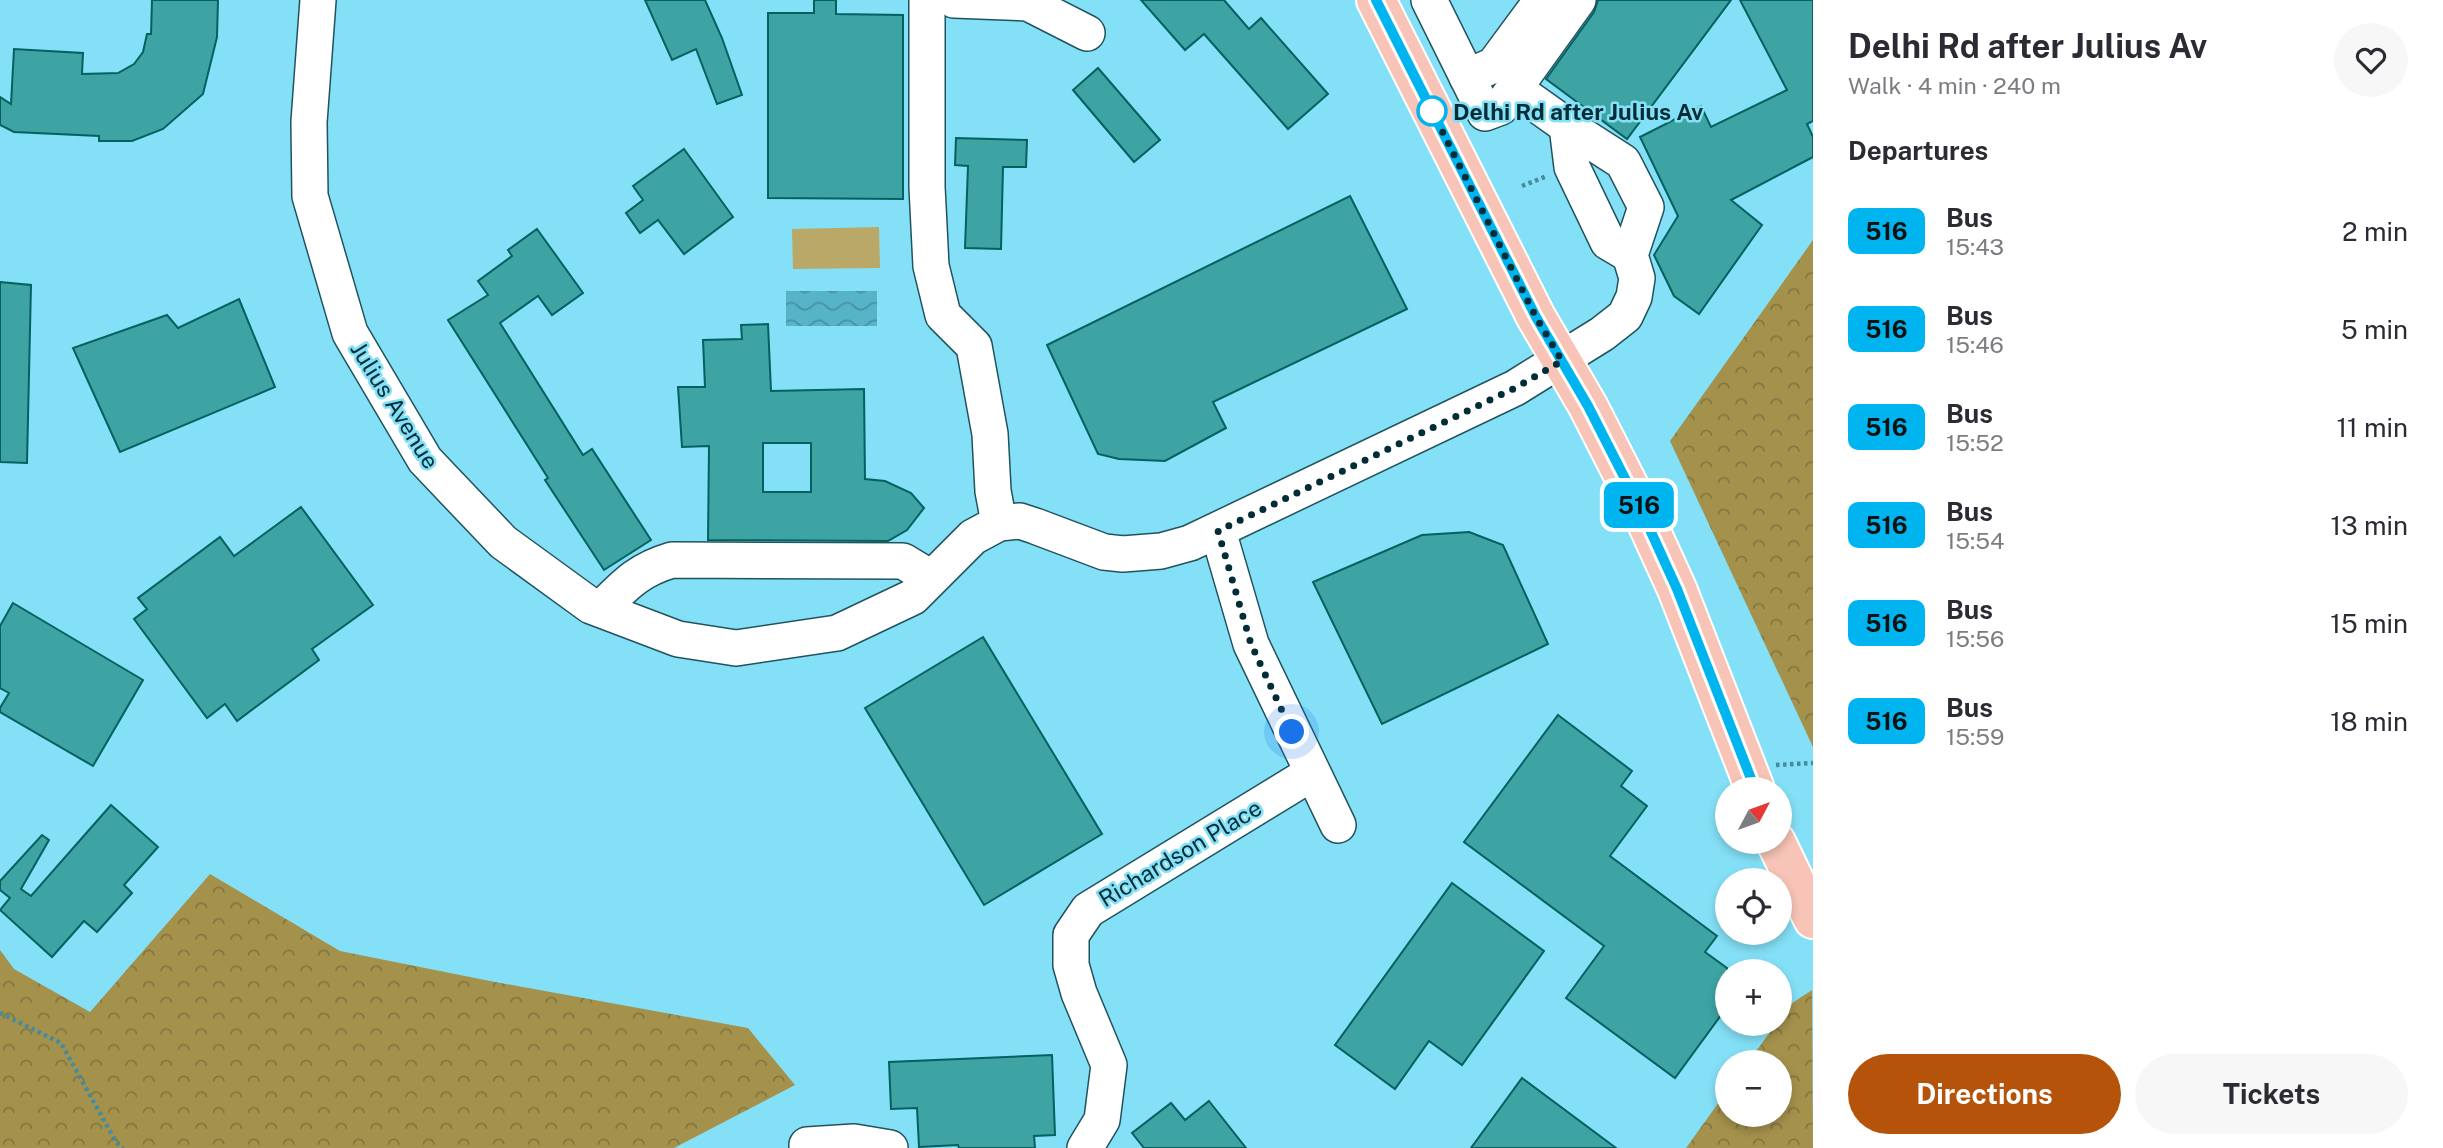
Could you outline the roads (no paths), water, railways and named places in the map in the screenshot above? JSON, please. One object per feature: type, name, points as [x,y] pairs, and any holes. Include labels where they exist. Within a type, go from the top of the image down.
[{"type":"main road","points":[[1376,0],[1533,310],[1588,406],[1641,510],[1672,578],[1750,777]]},
{"type":"main road","points":[[1782,854],[1813,919]]},
{"type":"street","name":"Julius Avenue","points":[[318,0],[309,121],[310,197],[350,334],[425,460],[503,542],[591,606],[678,639],[736,648],[837,632],[913,597],[973,537],[999,523]]},
{"type":"street","points":[[927,0],[915,185],[930,266],[943,315],[974,346],[990,434],[993,491],[999,523],[1020,522],[1104,552],[1123,554],[1161,551],[1218,531],[1515,388],[1562,361],[1625,316],[1634,297],[1637,278],[1630,255],[1646,207],[1623,162],[1515,89]]},
{"type":"street","points":[[954,0],[1028,3],[1087,33]]},
{"type":"street","points":[[1429,0],[1485,113],[1501,107],[1578,0]]},
{"type":"street","points":[[1467,77],[1494,65],[1542,0]]},
{"type":"street","points":[[1567,126],[1572,167],[1608,242],[1630,255]]},
{"type":"street","points":[[1218,531],[1251,644],[1338,825]]},
{"type":"street","points":[[601,609],[628,582],[650,566],[672,559],[903,561],[931,578]]},
{"type":"street","name":"Richardson Place","points":[[1085,1148],[1102,1120],[1109,1065],[1079,993],[1071,965],[1071,935],[1088,910],[1110,895],[1312,773]]},
{"type":"street","points":[[807,1144],[890,1148]]},
{"type":"water","points":[[786,291],[877,291],[877,326],[786,326]]},
{"type":"place","name":"Delhi Rd after Julius Av","points":[[1432,111]]}]
